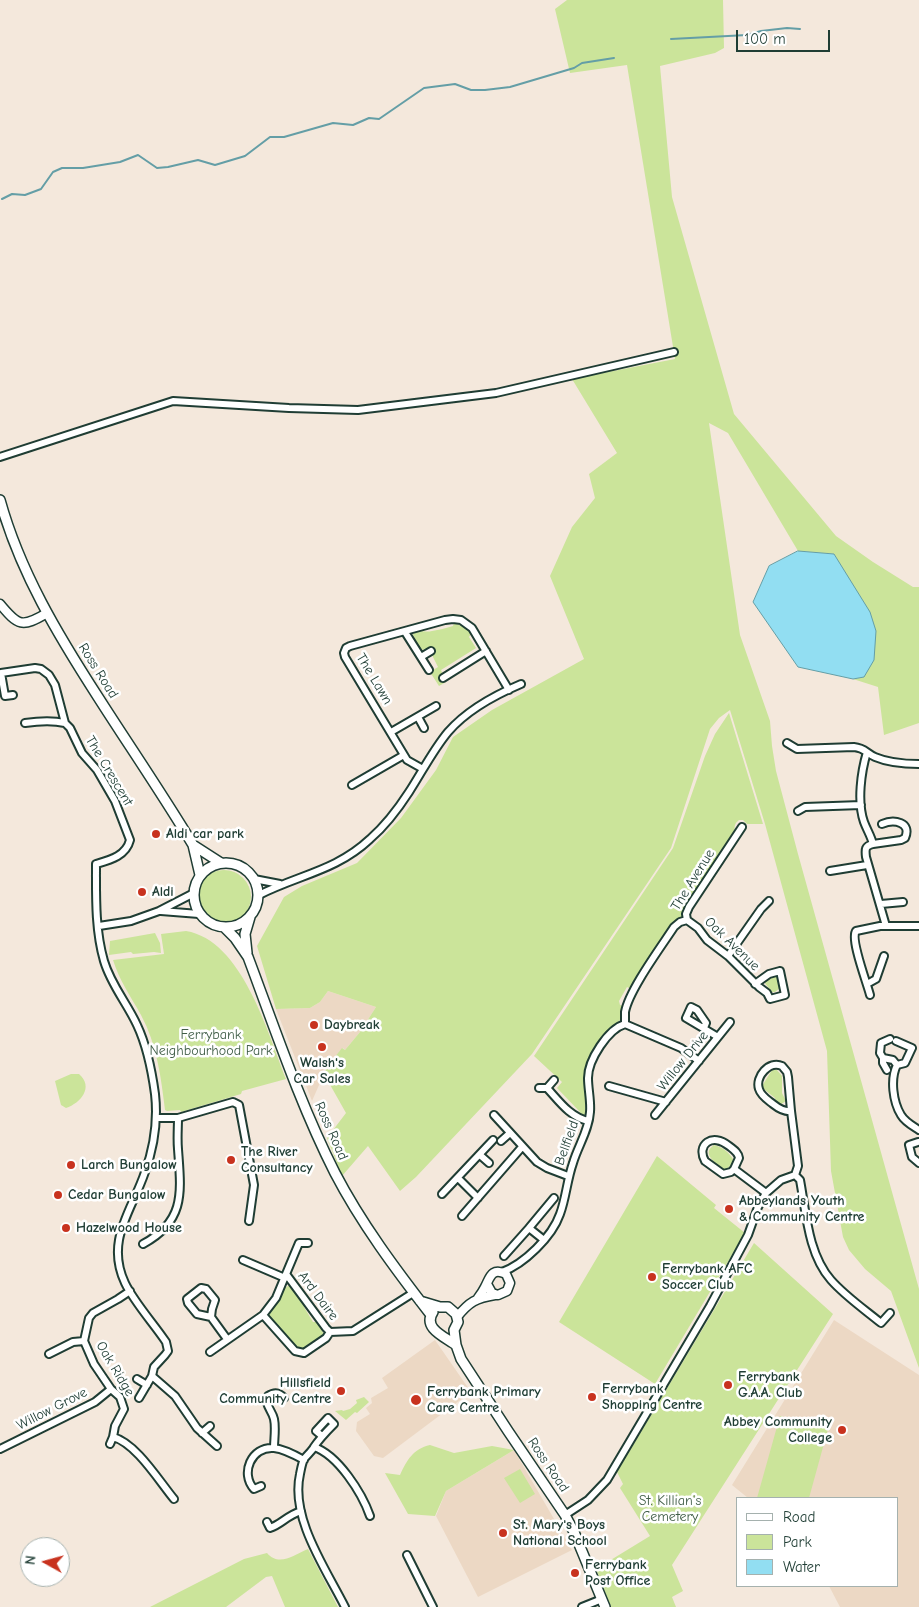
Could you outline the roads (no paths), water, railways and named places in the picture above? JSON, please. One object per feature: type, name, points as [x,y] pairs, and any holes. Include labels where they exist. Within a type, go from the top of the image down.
[{"type":"main road","name":"Ross Road","points":[[0,500],[14,543],[47,613],[87,680],[193,845]]},
{"type":"main road","points":[[193,845],[221,863]]},
{"type":"main road","points":[[193,845],[200,875]]},
{"type":"main road","points":[[248,957],[245,934],[259,895],[254,879],[250,873],[232,863],[221,863],[208,868],[200,875],[194,893],[194,902],[199,914],[212,924],[224,927],[238,925],[250,917]]},
{"type":"main road","points":[[224,927],[235,938],[248,957]]},
{"type":"main road","name":"Ross Road","points":[[248,957],[302,1099],[326,1155],[362,1219],[413,1293],[431,1315]]},
{"type":"main road","points":[[420,1301],[453,1310],[457,1317],[457,1324],[454,1330],[448,1334],[441,1334]]},
{"type":"main road","points":[[444,1307],[435,1310],[431,1315],[430,1325],[436,1332],[456,1345]]},
{"type":"main road","points":[[454,1330],[456,1345]]},
{"type":"main road","name":"Ross Road","points":[[456,1345],[461,1359],[565,1515],[604,1603]]},
{"type":"street","points":[[0,457],[173,402],[358,410],[496,392],[674,352]]},
{"type":"street","points":[[0,604],[14,620],[26,624],[47,613]]},
{"type":"street","name":"The Lawn","points":[[423,768],[407,760],[345,657],[345,650],[350,646],[445,620],[461,620],[472,628],[509,690]]},
{"type":"street","points":[[405,632],[428,670]]},
{"type":"street","points":[[421,657],[431,651]]},
{"type":"street","points":[[443,678],[486,651]]},
{"type":"street","name":"The Crescent","points":[[13,695],[5,696],[1,674],[35,668],[46,672],[55,685],[65,723],[70,728],[82,753],[97,770],[115,801],[128,834],[129,846],[119,856],[96,864],[96,896],[99,926]]},
{"type":"street","points":[[259,895],[280,884],[311,875],[331,866],[352,854],[371,839],[395,812],[450,730],[481,704],[521,684]]},
{"type":"street","points":[[391,732],[436,706]]},
{"type":"street","points":[[418,717],[424,728]]},
{"type":"street","points":[[25,723],[37,721],[65,723]]},
{"type":"street","points":[[787,744],[796,748],[862,748],[874,756],[885,760],[897,763],[919,764]]},
{"type":"street","points":[[867,752],[862,771],[861,805],[864,821],[872,836],[873,844]]},
{"type":"street","points":[[352,786],[404,755]]},
{"type":"street","points":[[798,811],[806,807],[861,805]]},
{"type":"street","points":[[882,824],[888,822],[904,825],[907,834],[902,840]]},
{"type":"street","name":"The Avenue","points":[[625,1024],[628,1002],[639,982],[674,927],[680,922],[687,920],[686,914],[689,907],[742,827]]},
{"type":"street","points":[[886,926],[881,904],[867,865],[866,849],[868,845],[914,838]]},
{"type":"street","points":[[830,871],[867,865]]},
{"type":"street","points":[[254,879],[280,884]]},
{"type":"street","points":[[130,1291],[124,1282],[120,1267],[118,1252],[120,1232],[148,1164],[154,1139],[156,1118],[152,1075],[138,1026],[110,977],[104,961],[99,926],[131,922],[159,911],[194,893]]},
{"type":"street","points":[[728,956],[761,909],[769,901]]},
{"type":"street","points":[[881,904],[903,902]]},
{"type":"street","points":[[159,911],[199,914]]},
{"type":"street","name":"Oak Avenue","points":[[687,920],[698,928],[707,940],[728,956],[757,985],[767,993],[770,999],[785,995],[780,971],[769,974],[757,985]]},
{"type":"street","points":[[870,995],[853,937],[854,933],[856,931],[886,926],[919,926]]},
{"type":"street","points":[[867,984],[876,979],[884,956]]},
{"type":"street","name":"Willow Drive","points":[[655,1115],[730,1022]]},
{"type":"street","points":[[625,1024],[680,1048],[699,1061]]},
{"type":"street","name":"Bellfield","points":[[502,1272],[514,1268],[544,1240],[559,1217],[568,1176],[590,1112],[588,1076],[592,1062],[596,1053],[613,1030],[625,1024]]},
{"type":"street","points":[[704,1028],[718,1037]]},
{"type":"street","points":[[887,1070],[880,1053],[881,1043],[893,1040],[912,1048],[906,1063],[897,1065]]},
{"type":"street","points":[[883,1058],[893,1060],[897,1065]]},
{"type":"street","points":[[791,1111],[786,1112],[776,1107],[761,1094],[758,1088],[758,1081],[764,1072],[774,1064],[782,1066],[787,1072],[798,1166],[796,1175]]},
{"type":"street","points":[[897,1065],[893,1080],[900,1114],[919,1130]]},
{"type":"street","points":[[547,1088],[554,1080]]},
{"type":"street","points":[[609,1086],[666,1102]]},
{"type":"street","points":[[539,1088],[547,1088],[574,1116],[588,1121]]},
{"type":"street","points":[[156,1118],[178,1118],[233,1102],[239,1105],[254,1185],[249,1221]]},
{"type":"street","points":[[494,1115],[538,1162],[547,1168],[568,1176]]},
{"type":"street","points":[[143,1244],[156,1236],[170,1222],[178,1207],[181,1185],[178,1118]]},
{"type":"street","points":[[502,1141],[510,1133]]},
{"type":"street","points":[[719,1139],[736,1151],[739,1158],[734,1169],[723,1174],[706,1162],[703,1151],[707,1142],[719,1139]]},
{"type":"street","points":[[442,1194],[493,1140]]},
{"type":"street","points":[[918,1142],[909,1145],[912,1156],[919,1163]]},
{"type":"street","points":[[462,1216],[522,1147]]},
{"type":"street","points":[[480,1154],[489,1164]]},
{"type":"street","points":[[734,1169],[766,1193]]},
{"type":"street","points":[[565,1515],[593,1496],[613,1471],[710,1306],[748,1235],[758,1207],[766,1193],[781,1180],[796,1175]]},
{"type":"street","points":[[796,1175],[800,1180],[811,1238],[824,1270],[838,1287],[881,1323],[890,1313]]},
{"type":"street","points":[[458,1178],[478,1198]]},
{"type":"street","points":[[504,1256],[554,1198]]},
{"type":"street","points":[[529,1228],[544,1240]]},
{"type":"street","name":"Ard Daire","points":[[210,1352],[269,1308],[276,1298],[299,1243],[308,1243]]},
{"type":"street","name":"Ard Daire","points":[[243,1260],[285,1276],[330,1332],[354,1331],[413,1293]]},
{"type":"street","name":"Bellfield","points":[[510,1280],[514,1268]]},
{"type":"street","points":[[457,1317],[465,1307],[478,1298],[491,1274],[502,1272],[510,1280],[510,1286],[502,1295],[478,1298]]},
{"type":"street","points":[[487,1284],[489,1290],[494,1295]]},
{"type":"street","points":[[211,1317],[215,1300],[206,1289],[201,1288],[188,1299],[188,1303],[197,1314],[211,1317],[227,1339]]},
{"type":"street","name":"Oak Ridge","points":[[110,1444],[113,1431],[124,1409],[120,1397],[111,1390],[94,1364],[84,1342],[89,1318],[93,1313],[130,1291],[168,1346],[165,1356],[154,1367],[152,1376],[139,1398]]},
{"type":"street","points":[[444,1307],[465,1307]]},
{"type":"street","name":"Ard Daire","points":[[262,1314],[295,1351],[299,1353],[304,1352],[326,1338],[330,1332]]},
{"type":"street","points":[[48,1354],[73,1342],[84,1342]]},
{"type":"street","points":[[152,1376],[175,1396],[197,1428],[217,1446]]},
{"type":"street","name":"Oak Ridge","points":[[137,1379],[146,1385]]},
{"type":"street","name":"Willow Grove","points":[[1,1446],[95,1402],[111,1390]]},
{"type":"street","points":[[274,1448],[274,1420],[266,1399],[268,1396],[276,1393],[284,1398]]},
{"type":"street","points":[[202,1433],[210,1426]]},
{"type":"street","points":[[322,1436],[304,1460],[299,1479],[301,1511],[313,1544],[345,1607]]},
{"type":"street","points":[[113,1437],[120,1438],[135,1450],[174,1499]]},
{"type":"street","points":[[314,1447],[326,1452],[346,1474],[365,1503],[370,1516]]},
{"type":"street","points":[[261,1486],[254,1489],[247,1476],[249,1463],[256,1454],[274,1448],[304,1460]]},
{"type":"street","points":[[267,1522],[270,1528],[277,1526],[289,1516],[301,1511]]},
{"type":"street","points":[[407,1555],[434,1607]]},
{"type":"street","points":[[582,1607],[604,1603]]},
{"type":"water","points":[[798,551],[834,554],[870,612],[876,631],[874,660],[864,677],[853,679],[798,667],[753,602],[769,566]]},
{"type":"waterway","points":[[671,39],[747,35],[761,31],[787,28],[800,29]]},
{"type":"waterway","points":[[2,199],[12,194],[25,195],[41,189],[53,172],[62,168],[83,168],[120,162],[138,155],[157,168],[198,160],[215,165],[245,156],[270,137],[284,137],[333,123],[353,125],[369,118],[379,119],[424,88],[455,84],[471,90],[510,87],[574,68],[582,63],[614,58]]},
{"type":"place","name":"Aldi car park","points":[[156,834]]},
{"type":"place","name":"Aldi","points":[[142,892]]},
{"type":"place","name":"Daybreak","points":[[314,1025]]},
{"type":"place","name":"Walsh's Car Sales","points":[[322,1047]]},
{"type":"place","name":"The River Consultancy","points":[[231,1160]]},
{"type":"place","name":"Larch Bungalow","points":[[71,1165]]},
{"type":"place","name":"Cedar Bungalow","points":[[58,1195]]},
{"type":"place","name":"Abbeylands Youth & Community Centre","points":[[729,1209]]},
{"type":"place","name":"Hazelwood House","points":[[66,1228]]},
{"type":"place","name":"Ferrybank AFC Soccer Club","points":[[652,1277]]},
{"type":"place","name":"Ferrybank G.A.A. Club","points":[[728,1385]]},
{"type":"place","name":"Hillsfield Community Centre","points":[[341,1391]]},
{"type":"place","name":"Ferrybank Shopping Centre","points":[[592,1397]]},
{"type":"place","name":"Ferrybank Primary Care Centre","points":[[416,1400]]},
{"type":"place","name":"Abbey Community College","points":[[842,1430]]},
{"type":"place","name":"St. Mary's Boys National School","points":[[503,1533]]},
{"type":"place","name":"Ferrybank Post Office","points":[[575,1573]]},
{"type":"park label","name":"Ferrybank Neighbourhood Park","points":[[211,1044]]},
{"type":"park label","name":"St. Killian's Cemetery","points":[[670,1509]]}]
